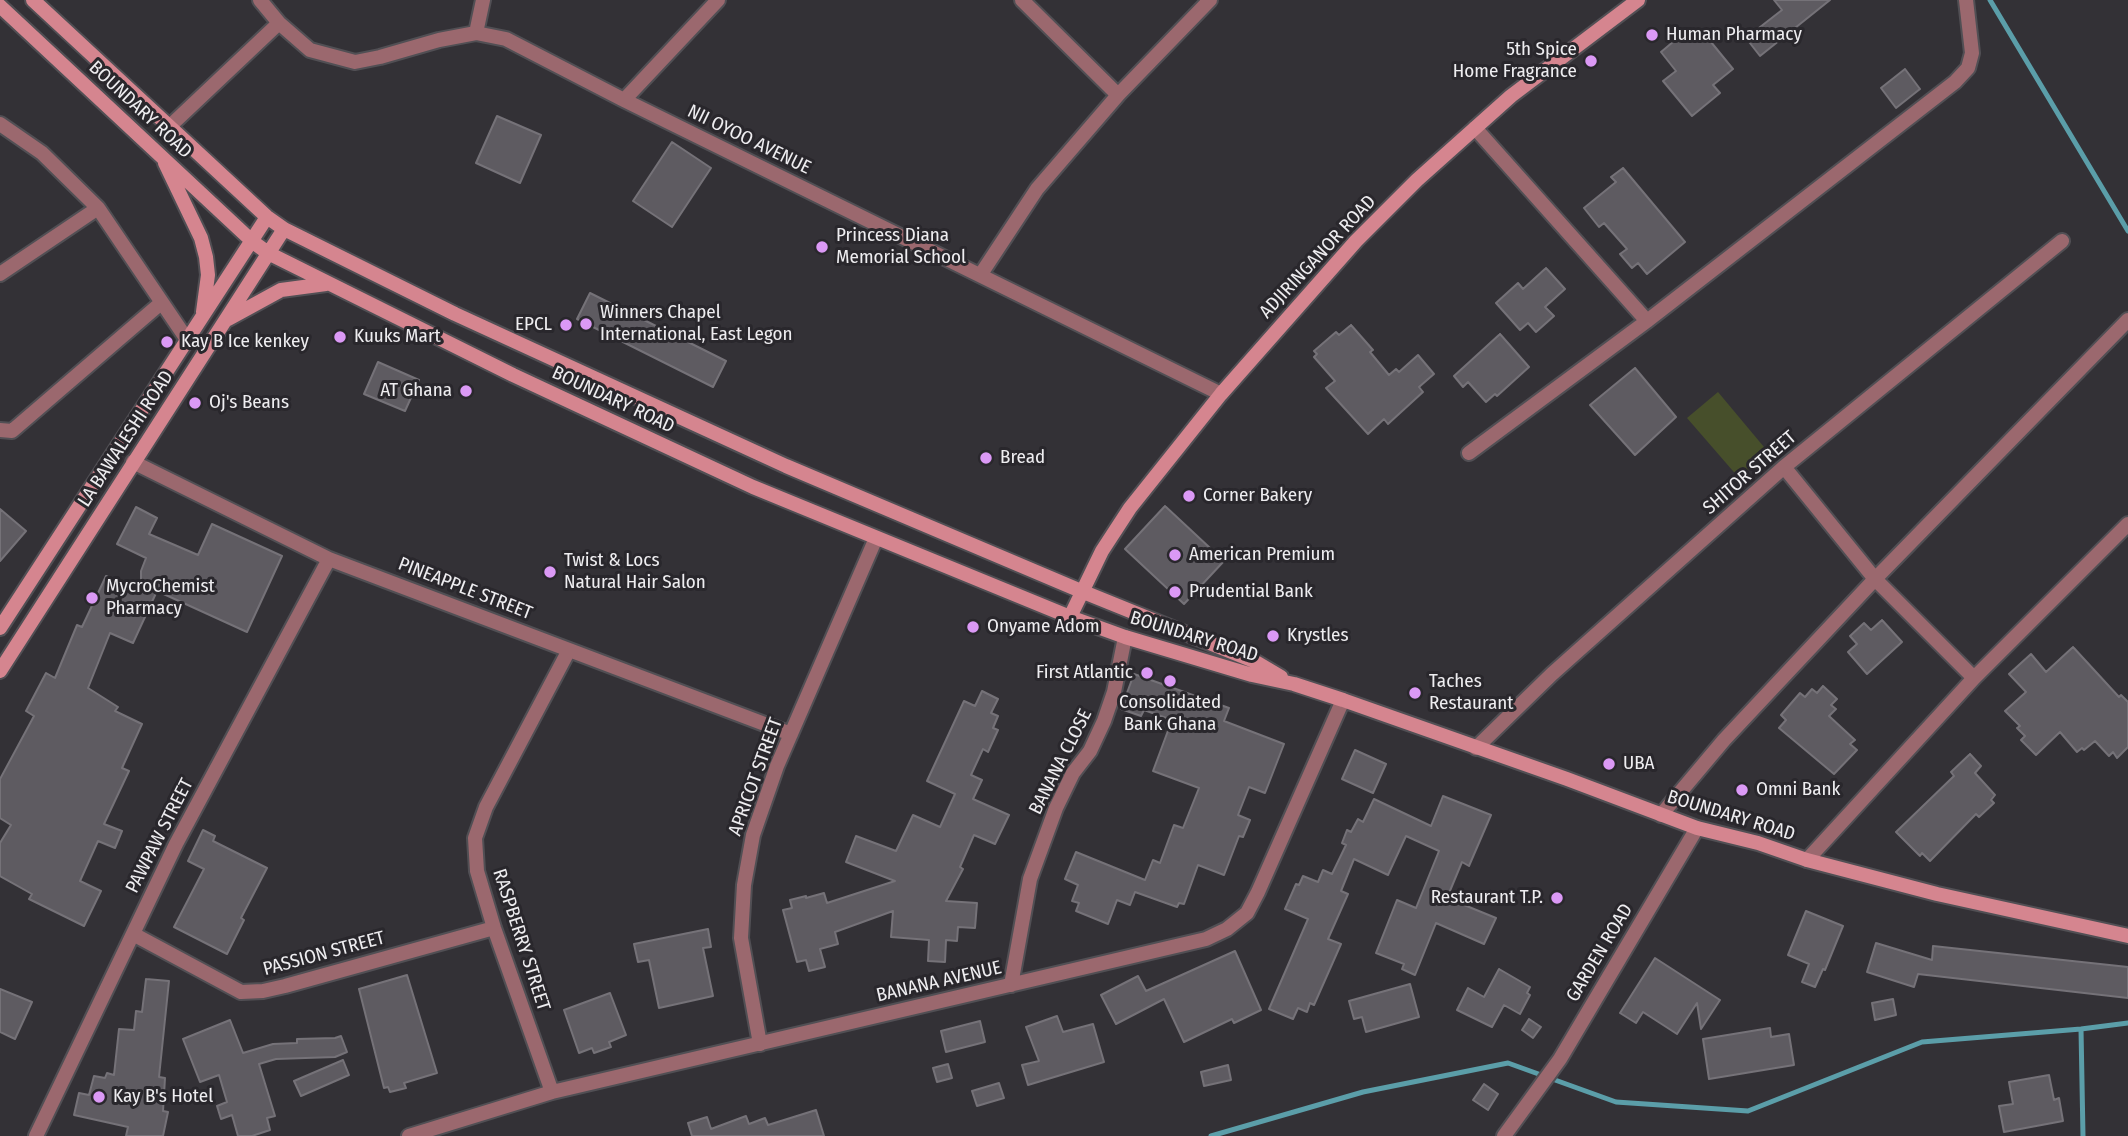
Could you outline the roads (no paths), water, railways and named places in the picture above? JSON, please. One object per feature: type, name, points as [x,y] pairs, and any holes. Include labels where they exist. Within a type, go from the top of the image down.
[{"type":"main road","name":"BOUNDARY ROAD","points":[[33,0],[267,217],[284,229],[455,314],[786,466],[1254,662],[1294,684]]},
{"type":"main road","name":"ADJIRINGANOR ROAD","points":[[1070,617],[1102,551],[1130,508],[1222,394],[1356,241],[1417,180],[1511,96],[1638,0]]},
{"type":"main road","name":"BOUNDARY ROAD","points":[[0,6],[268,253],[502,369],[753,487],[1125,637],[1343,700],[1697,828],[1937,894],[2128,936]]},
{"type":"main road","points":[[162,156],[201,238],[206,257],[208,275],[203,316]]},
{"type":"main road","name":"LA BAWALESHI ROAD","points":[[0,628],[267,217]]},
{"type":"main road","name":"LA BAWALESHI ROAD","points":[[0,671],[284,229]]},
{"type":"main road","points":[[227,319],[281,290],[328,284]]},
{"type":"street","name":"NII OYOO AVENUE","points":[[260,0],[279,23],[310,50],[355,62],[476,33],[506,39],[624,100],[1222,394]]},
{"type":"street","points":[[476,33],[484,0]]},
{"type":"street","points":[[624,100],[718,0]]},
{"type":"street","points":[[1022,0],[1118,95]]},
{"type":"street","points":[[981,274],[1037,189],[1118,95],[1210,0]]},
{"type":"street","points":[[1469,453],[1647,321],[1955,82],[1968,68],[1972,53],[1966,0]]},
{"type":"street","points":[[169,127],[279,23]]},
{"type":"street","points":[[0,124],[42,153],[98,208],[188,341]]},
{"type":"street","points":[[1475,128],[1647,321]]},
{"type":"street","points":[[0,274],[98,208]]},
{"type":"street","name":"SHITOR STREET","points":[[1476,748],[1552,674],[1784,467],[2062,241]]},
{"type":"street","points":[[0,442],[6,431],[161,303]]},
{"type":"street","points":[[1661,815],[1724,740],[1875,579],[2128,320]]},
{"type":"street","name":"PINEAPPLE STREET","points":[[133,462],[329,559],[791,734]]},
{"type":"street","points":[[1784,467],[1875,579],[1974,678]]},
{"type":"street","points":[[1807,860],[1974,678],[2128,524]]},
{"type":"street","name":"APRICOT STREET","points":[[760,1044],[741,938],[744,885],[753,835],[791,734],[876,538]]},
{"type":"street","name":"PAWPAW STREET","points":[[36,1136],[176,844],[329,559]]},
{"type":"street","name":"BANANA CLOSE","points":[[1010,985],[1030,879],[1056,808],[1073,773],[1090,751],[1104,721],[1115,692],[1125,637]]},
{"type":"street","name":"RASPBERRY STREET","points":[[552,1092],[494,928],[477,871],[475,838],[486,807],[569,650]]},
{"type":"street","name":"BANANA AVENUE","points":[[409,1136],[552,1092],[1206,939],[1227,929],[1247,913],[1343,700]]},
{"type":"street","name":"GARDEN ROAD","points":[[1504,1136],[1560,1059],[1697,828]]},
{"type":"street","name":"PASSION STREET","points":[[133,934],[241,992],[285,986],[494,928]]},
{"type":"waterway","points":[[1990,0],[2128,231]]},
{"type":"waterway","points":[[1211,1136],[1363,1092],[1508,1063],[1616,1102],[1748,1111],[1922,1042],[2128,1023]]},
{"type":"waterway","points":[[2081,1029],[2083,1136]]},
{"type":"place","name":"Human Pharmacy","points":[[1652,35]]},
{"type":"place","name":"5th Spice Home Fragrance","points":[[1591,61]]},
{"type":"place","name":"Princess Diana Memorial School","points":[[822,247]]},
{"type":"place","name":"Winners Chapel International, East Legon","points":[[586,324]]},
{"type":"place","name":"EPCL","points":[[566,325]]},
{"type":"place","name":"Kuuks Mart","points":[[340,337]]},
{"type":"place","name":"Kay B Ice kenkey","points":[[167,342]]},
{"type":"place","name":"AT Ghana","points":[[466,391]]},
{"type":"place","name":"Oj's Beans","points":[[195,403]]},
{"type":"place","name":"Bread","points":[[986,458]]},
{"type":"place","name":"Corner Bakery","points":[[1189,496]]},
{"type":"place","name":"American Premium","points":[[1175,555]]},
{"type":"place","name":"Twist & Locs Natural Hair Salon","points":[[550,572]]},
{"type":"place","name":"Prudential Bank","points":[[1175,592]]},
{"type":"place","name":"MycroChemist Pharmacy","points":[[92,598]]},
{"type":"place","name":"Onyame Adom","points":[[973,627]]},
{"type":"place","name":"Krystles","points":[[1273,636]]},
{"type":"place","name":"First Atlantic","points":[[1147,673]]},
{"type":"place","name":"Consolidated Bank Ghana","points":[[1170,681]]},
{"type":"place","name":"Taches Restaurant","points":[[1415,693]]},
{"type":"place","name":"UBA","points":[[1609,764]]},
{"type":"place","name":"Omni Bank","points":[[1742,790]]},
{"type":"place","name":"Restaurant T.P.","points":[[1557,898]]},
{"type":"place","name":"Kay B's Hotel","points":[[99,1097]]}]
